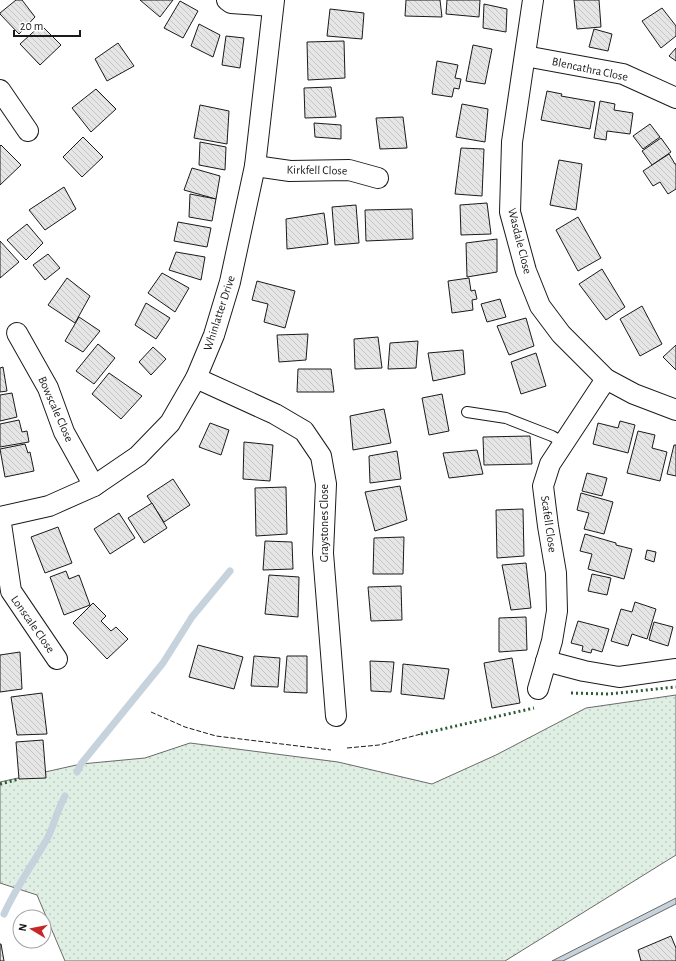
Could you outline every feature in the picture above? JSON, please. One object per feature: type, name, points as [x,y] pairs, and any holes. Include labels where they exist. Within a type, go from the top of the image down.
[{"type":"street","points":[[227,0],[231,2],[273,3]]},
{"type":"street","name":"Wasdale Close","points":[[533,0],[512,142],[510,212],[526,271],[540,306],[561,334],[606,379],[634,394],[676,410]]},
{"type":"street","name":"Whinlatter Drive","points":[[0,517],[49,506],[94,486],[138,456],[170,423],[196,378],[214,335],[230,282],[255,166],[273,3]]},
{"type":"street","name":"Blencathra Close","points":[[524,56],[623,74],[676,98]]},
{"type":"street","points":[[0,90],[28,131]]},
{"type":"street","name":"Kirkfell Close","points":[[255,166],[290,171],[349,170],[378,178]]},
{"type":"street","name":"Bowscale Close","points":[[17,333],[48,388],[64,432],[94,486]]},
{"type":"street","name":"Graystones Close","points":[[196,378],[275,414],[304,431],[321,456],[326,484],[323,553],[336,716]]},
{"type":"street","name":"Scafell Close","points":[[538,689],[552,641],[557,611],[556,573],[543,486],[550,464],[606,379]]},
{"type":"street","name":"Lonscale Close","points":[[0,517],[11,592],[57,659]]},
{"type":"street","points":[[546,661],[584,671],[619,677],[676,669]]},
{"type":"lane","points":[[467,412],[506,418],[552,436],[564,443]]},
{"type":"green space","points":[[676,695],[676,855],[505,961],[65,961],[52,930],[52,909],[43,909],[37,895],[0,883],[0,782],[81,764],[145,758],[190,743],[338,762],[432,784],[496,755],[586,708]]},
{"type":"shaded area","points":[[676,898],[676,904],[563,961],[552,961]]},
{"type":"building","points":[[16,0],[22,0],[35,17],[19,34],[0,14]]},
{"type":"building","points":[[140,0],[173,0],[160,17]]},
{"type":"building","points":[[406,0],[440,0],[442,17],[405,16]]},
{"type":"building","points":[[447,0],[480,0],[479,17],[446,14]]},
{"type":"building","points":[[574,0],[599,0],[601,27],[577,29]]},
{"type":"building","points":[[180,1],[198,11],[183,38],[164,28]]},
{"type":"building","points":[[484,4],[507,9],[506,32],[483,28]]},
{"type":"building","points":[[662,8],[676,26],[676,36],[661,48],[642,21]]},
{"type":"building","points":[[330,9],[364,13],[362,39],[327,36]]},
{"type":"building","points":[[199,24],[220,35],[213,57],[191,46]]},
{"type":"building","points":[[41,25],[61,45],[40,65],[20,44]]},
{"type":"building","points":[[594,29],[612,34],[608,51],[589,47]]},
{"type":"building","points":[[226,36],[244,38],[240,68],[222,65]]},
{"type":"building","points":[[344,41],[345,78],[308,80],[307,42]]},
{"type":"building","points":[[118,43],[134,66],[107,81],[95,59]]},
{"type":"building","points":[[473,45],[492,49],[485,84],[466,81]]},
{"type":"building","points":[[676,48],[676,61],[669,56]]},
{"type":"building","points":[[437,61],[458,65],[455,78],[461,79],[459,89],[454,88],[452,97],[432,94]]},
{"type":"building","points":[[331,87],[336,117],[305,118],[304,88]]},
{"type":"building","points":[[96,89],[116,109],[91,132],[72,108]]},
{"type":"building","points":[[547,91],[562,94],[561,96],[595,102],[590,129],[541,120]]},
{"type":"building","points":[[600,101],[615,104],[614,110],[633,113],[630,134],[607,131],[606,140],[594,138]]},
{"type":"building","points":[[462,104],[488,109],[485,142],[456,137]]},
{"type":"building","points":[[200,105],[229,111],[227,144],[194,138]]},
{"type":"building","points":[[403,117],[407,148],[380,149],[376,118]]},
{"type":"building","points":[[314,123],[341,125],[341,139],[315,137]]},
{"type":"building","points":[[650,124],[660,137],[643,149],[633,136]]},
{"type":"building","points":[[83,137],[103,157],[82,177],[63,157]]},
{"type":"building","points":[[661,138],[671,152],[652,165],[642,151]]},
{"type":"building","points":[[200,142],[226,147],[225,170],[199,165]]},
{"type":"building","points":[[1,145],[21,165],[0,185],[0,146]]},
{"type":"building","points":[[461,148],[484,149],[482,196],[455,194]]},
{"type":"building","points":[[669,154],[676,164],[676,189],[668,194],[660,182],[653,186],[643,171]]},
{"type":"building","points":[[559,160],[582,164],[576,210],[550,205]]},
{"type":"building","points":[[192,168],[220,176],[216,199],[184,190]]},
{"type":"building","points":[[64,187],[76,209],[45,230],[29,210]]},
{"type":"building","points":[[190,194],[216,199],[212,221],[189,217]]},
{"type":"building","points":[[487,203],[491,234],[461,235],[460,205]]},
{"type":"building","points":[[356,205],[359,243],[335,245],[332,207]]},
{"type":"building","points":[[412,209],[413,239],[366,241],[365,210]]},
{"type":"building","points":[[324,213],[328,244],[287,249],[286,219]]},
{"type":"building","points":[[578,217],[601,258],[578,271],[556,230]]},
{"type":"building","points":[[178,222],[211,228],[207,247],[174,241]]},
{"type":"building","points":[[27,224],[43,243],[26,260],[7,240]]},
{"type":"building","points":[[497,239],[497,272],[467,277],[466,243]]},
{"type":"building","points":[[0,241],[19,262],[0,278]]},
{"type":"building","points":[[176,252],[205,257],[201,280],[169,270]]},
{"type":"building","points":[[48,254],[60,268],[45,280],[33,265]]},
{"type":"building","points":[[602,269],[625,307],[606,320],[579,284]]},
{"type":"building","points":[[162,273],[189,288],[175,312],[148,293]]},
{"type":"building","points":[[67,278],[90,296],[75,323],[48,305]]},
{"type":"building","points":[[469,278],[471,291],[475,290],[477,299],[472,300],[473,310],[452,313],[448,281]]},
{"type":"building","points":[[257,281],[295,291],[285,328],[264,322],[268,304],[252,300]]},
{"type":"building","points":[[500,299],[506,317],[487,322],[481,304]]},
{"type":"building","points":[[146,303],[170,318],[156,339],[135,325]]},
{"type":"building","points":[[642,306],[662,344],[640,356],[620,319]]},
{"type":"building","points":[[79,317],[100,331],[83,352],[65,341]]},
{"type":"building","points":[[526,318],[534,346],[509,355],[497,326]]},
{"type":"building","points":[[308,334],[306,360],[279,362],[277,335]]},
{"type":"building","points":[[378,337],[382,368],[355,369],[354,339]]},
{"type":"building","points":[[418,341],[416,368],[388,369],[390,343]]},
{"type":"building","points":[[98,344],[115,358],[94,384],[76,371]]},
{"type":"building","points":[[676,345],[676,370],[663,357]]},
{"type":"building","points":[[153,347],[166,359],[151,375],[139,362]]},
{"type":"building","points":[[463,350],[465,374],[433,381],[428,353]]},
{"type":"building","points":[[536,353],[546,386],[521,394],[511,362]]},
{"type":"building","points":[[3,367],[7,391],[0,392],[0,368]]},
{"type":"building","points":[[298,369],[331,369],[334,392],[297,392]]},
{"type":"building","points":[[109,373],[142,396],[121,419],[92,394]]},
{"type":"building","points":[[12,393],[17,417],[0,421],[0,395]]},
{"type":"building","points":[[442,394],[449,431],[429,435],[422,398]]},
{"type":"building","points":[[384,409],[391,443],[353,450],[350,416]]},
{"type":"building","points":[[19,420],[22,432],[27,431],[29,442],[0,447],[0,424]]},
{"type":"building","points":[[620,421],[635,425],[628,453],[593,444],[598,423],[618,428]]},
{"type":"building","points":[[210,423],[229,430],[221,455],[199,447]]},
{"type":"building","points":[[638,431],[655,435],[652,448],[667,452],[660,481],[627,473]]},
{"type":"building","points":[[530,436],[532,464],[484,465],[483,437]]},
{"type":"building","points":[[244,442],[273,445],[270,481],[243,479]]},
{"type":"building","points":[[25,444],[28,453],[30,452],[34,471],[5,477],[0,449]]},
{"type":"building","points":[[674,445],[676,445],[676,476],[667,474]]},
{"type":"building","points":[[477,450],[483,474],[449,478],[443,453]]},
{"type":"building","points":[[397,451],[401,479],[370,483],[369,456]]},
{"type":"building","points":[[587,473],[607,478],[602,496],[582,491]]},
{"type":"building","points":[[173,479],[190,505],[164,522],[147,496]]},
{"type":"building","points":[[400,486],[407,520],[375,531],[365,492]]},
{"type":"building","points":[[286,487],[287,534],[256,536],[255,488]]},
{"type":"building","points":[[581,493],[613,502],[604,534],[584,529],[589,513],[577,510]]},
{"type":"building","points":[[152,503],[167,528],[144,543],[128,518]]},
{"type":"building","points":[[523,509],[524,556],[497,558],[496,510]]},
{"type":"building","points":[[119,513],[135,538],[110,554],[94,529]]},
{"type":"building","points":[[58,527],[72,563],[45,573],[31,537]]},
{"type":"building","points":[[585,534],[632,549],[624,579],[588,569],[592,554],[580,551]]},
{"type":"building","points":[[404,537],[403,574],[373,574],[374,538]]},
{"type":"building","points":[[265,541],[292,542],[293,569],[263,570]]},
{"type":"building","points":[[647,550],[656,552],[654,562],[645,559]]},
{"type":"building","points":[[526,563],[531,608],[511,610],[502,565]]},
{"type":"building","points":[[66,571],[69,579],[79,575],[90,605],[64,615],[50,577]]},
{"type":"building","points":[[592,574],[611,578],[607,595],[588,591]]},
{"type":"building","points":[[269,575],[299,577],[298,617],[265,614]]},
{"type":"building","points":[[401,586],[402,620],[371,621],[368,587]]},
{"type":"building","points":[[635,602],[656,609],[647,639],[632,634],[628,646],[611,641],[621,609],[632,612]]},
{"type":"building","points":[[93,603],[106,616],[101,621],[111,631],[116,627],[128,639],[107,659],[73,623]]},
{"type":"building","points":[[526,617],[527,650],[499,652],[499,618]]},
{"type":"building","points":[[578,621],[609,629],[602,652],[592,649],[591,653],[582,651],[583,646],[571,643]]},
{"type":"building","points":[[654,622],[673,627],[668,646],[649,640]]},
{"type":"building","points":[[198,645],[243,657],[234,689],[189,677]]},
{"type":"building","points":[[20,652],[22,689],[0,692],[0,655]]},
{"type":"building","points":[[254,656],[280,658],[278,687],[251,686]]},
{"type":"building","points":[[287,656],[307,656],[307,693],[284,692]]},
{"type":"building","points":[[512,658],[520,703],[492,708],[484,663]]},
{"type":"building","points":[[370,661],[394,662],[391,692],[371,691]]},
{"type":"building","points":[[403,664],[449,669],[444,699],[401,694]]},
{"type":"building","points":[[42,693],[47,734],[17,735],[11,697]]},
{"type":"building","points":[[43,740],[46,778],[19,779],[16,742]]},
{"type":"building","points":[[671,936],[676,948],[676,961],[641,961],[638,950]]},
{"type":"building","points":[[1,944],[4,961],[0,961]]},
{"type":"waterway","points":[[77,772],[81,764],[163,663],[192,617],[230,571]]},
{"type":"waterway","points":[[4,914],[19,885],[47,839],[65,796]]},
{"type":"hedge","points":[[571,693],[608,694],[676,687]]},
{"type":"hedge","points":[[421,734],[534,708]]},
{"type":"hedge","points":[[0,784],[19,779]]},
{"type":"fence","points":[[151,712],[185,727],[216,736],[331,750]]},
{"type":"fence","points":[[347,748],[379,745],[421,734]]}]
